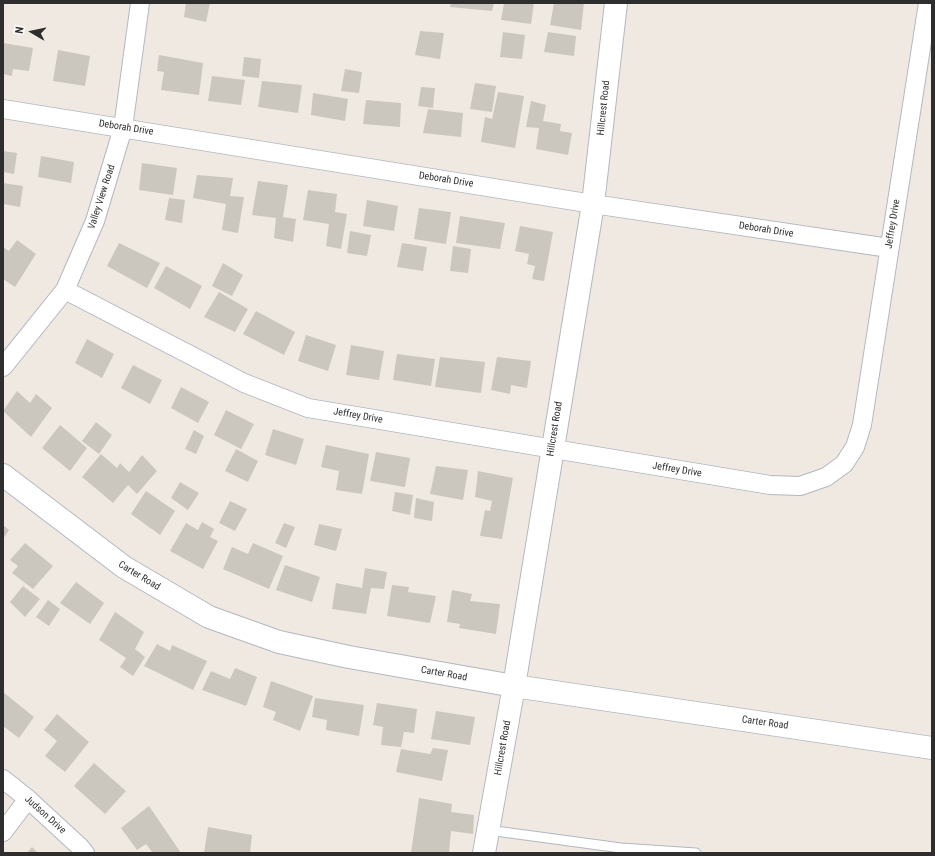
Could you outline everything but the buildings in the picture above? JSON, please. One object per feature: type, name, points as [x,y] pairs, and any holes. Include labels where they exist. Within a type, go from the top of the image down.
[{"type":"street","name":"Valley View Road","points":[[3,367],[65,290],[95,221],[123,128],[140,3]]},
{"type":"street","name":"Hillcrest Road","points":[[484,853],[514,686],[593,204],[616,3]]},
{"type":"street","name":"Jeffrey Drive","points":[[65,290],[244,383],[308,408],[770,485],[800,486],[826,477],[844,464],[855,447],[862,425],[928,3]]},
{"type":"street","name":"Deborah Drive","points":[[3,109],[593,204],[889,248]]},
{"type":"street","name":"Carter Road","points":[[3,475],[124,568],[209,617],[279,642],[349,657],[514,686],[932,748]]},
{"type":"street","name":"Judson Drive","points":[[3,779],[28,799],[85,853]]},
{"type":"street","points":[[3,832],[28,799]]},
{"type":"lane","points":[[488,830],[617,850],[696,853]]}]
